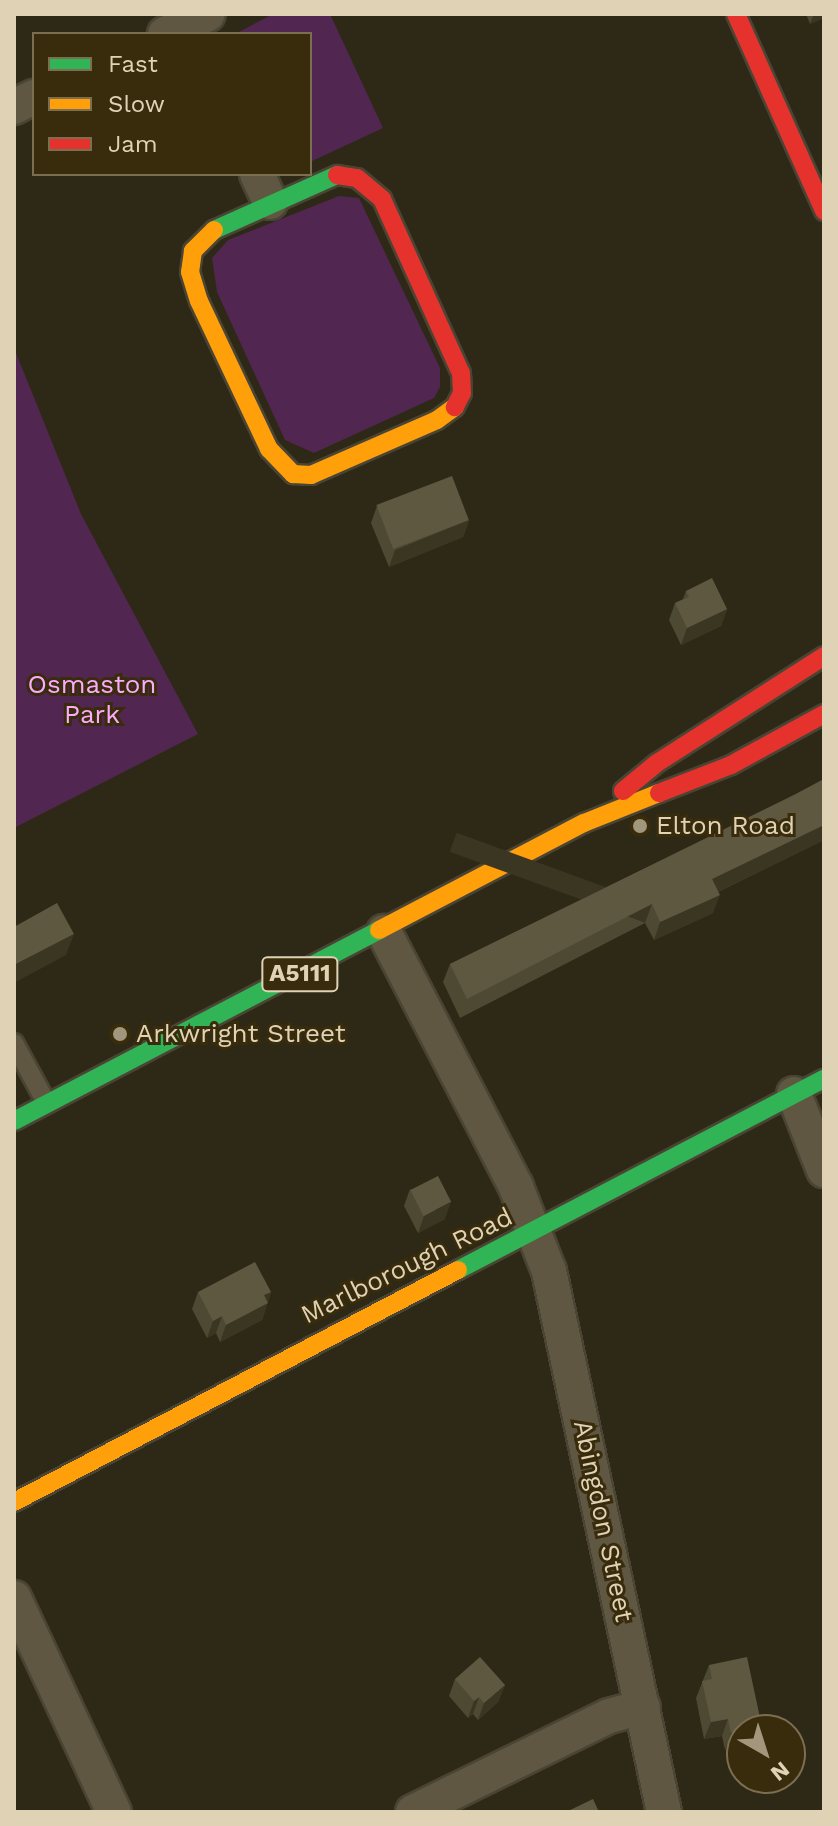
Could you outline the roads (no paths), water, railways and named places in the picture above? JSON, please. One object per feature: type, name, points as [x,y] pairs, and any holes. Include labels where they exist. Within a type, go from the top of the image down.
[{"type":"main road","points":[[736,14],[824,211]]},
{"type":"main road","points":[[337,175],[357,178],[382,199],[461,373],[462,393],[454,409],[311,475],[293,474],[277,463],[190,272],[193,251],[206,235],[263,188],[337,175]]},
{"type":"main road","name":"A5111","points":[[584,823],[657,763],[824,656]]},
{"type":"main road","name":"A5111","points":[[14,1121],[384,932],[584,823],[731,765],[824,714]]},
{"type":"main road","name":"Marlborough Road","points":[[14,1502],[339,1328],[535,1232],[824,1079]]},
{"type":"street","points":[[14,107],[32,98]]},
{"type":"street","name":"Abingdon Street","points":[[384,932],[535,1232],[549,1271],[664,1812]]},
{"type":"street","points":[[794,1094],[824,1170]]},
{"type":"street","points":[[14,1598],[114,1812]]},
{"type":"street","points":[[413,1812],[609,1716],[643,1707]]},
{"type":"lane","points":[[14,1043],[47,1104]]},
{"type":"place","name":"Elton Road","points":[[640,826]]},
{"type":"place","name":"Arkwright Street","points":[[120,1034]]},
{"type":"park label","name":"Osmaston Park","points":[[92,700]]}]
